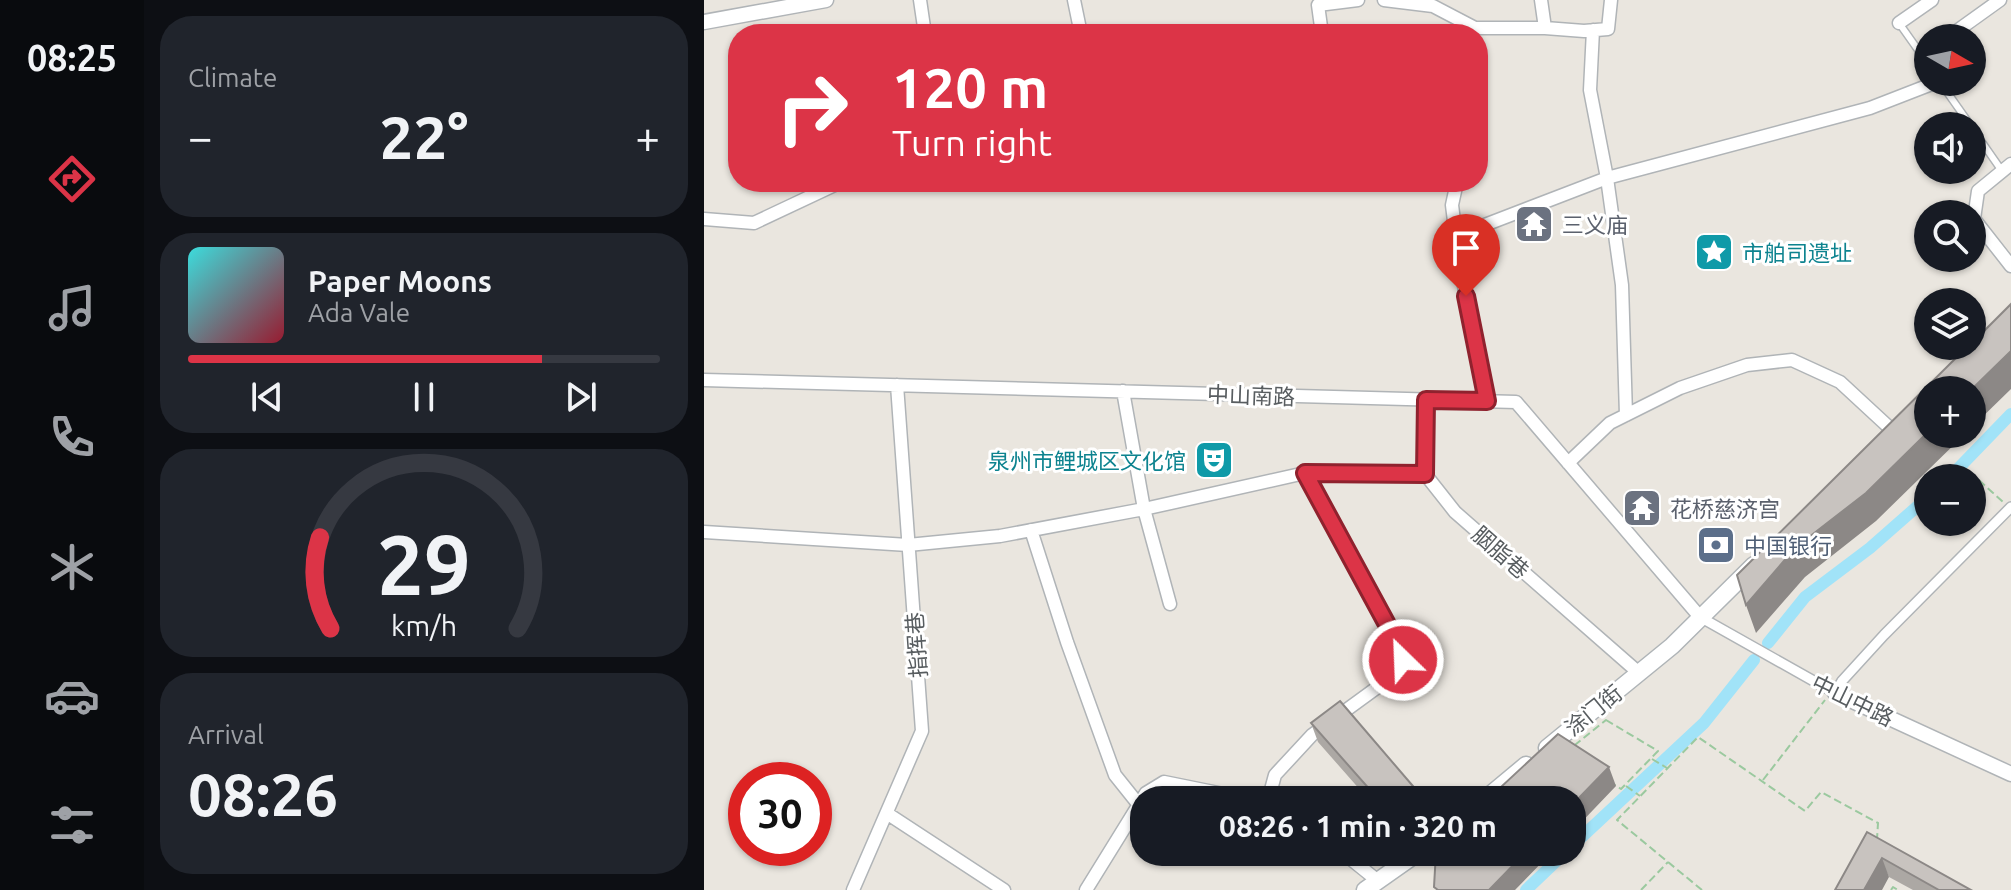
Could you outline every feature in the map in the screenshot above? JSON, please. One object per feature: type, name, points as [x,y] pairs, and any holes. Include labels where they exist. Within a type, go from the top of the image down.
[{"type":"main road","name":"涂门街","points":[[1501,786],[1672,646],[1765,555]]},
{"type":"main road","points":[[1378,887],[1403,866]]},
{"type":"street","points":[[704,22],[826,0]]},
{"type":"street","points":[[920,0],[924,24]]},
{"type":"street","points":[[1074,0],[1079,24]]},
{"type":"street","points":[[1321,24],[1318,5],[1358,0]]},
{"type":"street","points":[[1384,0],[1433,6],[1467,24]]},
{"type":"street","points":[[1541,0],[1545,28]]},
{"type":"street","points":[[1488,28],[1608,29],[1611,0]]},
{"type":"street","points":[[1899,23],[1932,0]]},
{"type":"street","points":[[1967,24],[2000,0]]},
{"type":"street","points":[[1593,30],[1590,90],[1607,178],[1622,285],[1626,415]]},
{"type":"street","points":[[1456,236],[1607,178],[1870,108],[1914,91]]},
{"type":"street","points":[[2007,167],[1978,191],[1974,219],[2011,266]]},
{"type":"street","points":[[704,219],[754,223],[820,192]]},
{"type":"street","points":[[1455,192],[1452,205],[1456,236],[1487,401]]},
{"type":"street","points":[[1568,463],[1610,423],[1680,388],[1747,365],[1792,360],[1840,382],[1892,432]]},
{"type":"street","name":"中山南路","points":[[704,380],[1516,402],[1700,617]]},
{"type":"street","name":"指挥巷","points":[[853,890],[922,731],[897,385]]},
{"type":"street","points":[[1123,391],[1144,509],[1170,604]]},
{"type":"street","points":[[704,532],[908,545],[1000,536],[1144,509],[1305,473],[1425,474],[1426,400]]},
{"type":"street","points":[[1274,786],[1275,775],[1312,735],[1397,673],[1403,660],[1402,652],[1305,473]]},
{"type":"street","name":"胭脂巷","points":[[1425,474],[1455,512],[1639,673]]},
{"type":"street","points":[[1835,693],[1884,635],[2011,508]]},
{"type":"street","points":[[1031,530],[1115,775],[1130,794]]},
{"type":"street","name":"中山中路","points":[[1700,617],[1835,693],[2011,774]]},
{"type":"street","points":[[1157,786],[1164,782],[1184,786]]},
{"type":"street","points":[[888,814],[1004,890]]},
{"type":"street","points":[[1086,890],[1130,819]]},
{"type":"street","points":[[1356,866],[1378,887]]},
{"type":"lane","points":[[1899,23],[1914,42]]},
{"type":"lane","points":[[1986,144],[2007,167]]},
{"type":"path","points":[[1986,486],[2011,508]]},
{"type":"path","points":[[1762,781],[1819,705],[1835,693]]},
{"type":"path","points":[[1606,720],[1658,751],[1651,758],[1621,789],[1565,753],[1606,720]]},
{"type":"path","points":[[1702,890],[1617,820],[1698,737],[1805,811],[1821,792],[1878,823],[1876,844]]},
{"type":"path","points":[[1651,758],[1667,768]]},
{"type":"path","points":[[1625,785],[1640,796]]},
{"type":"path","points":[[1641,890],[1668,862]]},
{"type":"path","points":[[1891,890],[1893,887],[1898,890]]},
{"type":"building","points":[[2011,304],[2011,351],[1985,376],[1938,376],[1954,360],[1986,360],[1986,329]]},
{"type":"building","points":[[1914,400],[1914,446],[1866,493],[1795,548],[1746,605],[1737,575]]},
{"type":"building","points":[[1340,701],[1413,786],[1367,786],[1311,723]]},
{"type":"building","points":[[1558,734],[1609,767],[1586,791],[1586,786],[1502,786]]},
{"type":"building","points":[[1867,832],[1971,890],[1939,890],[1882,858],[1864,890],[1835,890]]},
{"type":"building","points":[[1435,866],[1512,866],[1489,890],[1438,890],[1434,887]]},
{"type":"waterway","points":[[1963,464],[2011,414]]},
{"type":"waterway","points":[[1768,643],[1805,597],[1870,548],[1914,509]]},
{"type":"waterway","points":[[1586,833],[1704,723],[1754,660]]},
{"type":"waterway","points":[[1526,890],[1551,866]]},
{"type":"place","name":"三义庙","points":[[1534,224]]},
{"type":"place","name":"市舶司遗址","points":[[1714,252]]},
{"type":"place","name":"泉州市鲤城区文化馆","points":[[1214,460]]},
{"type":"place","name":"花桥慈济宫","points":[[1642,508]]},
{"type":"place","name":"中国银行","points":[[1716,545]]},
{"type":"route","points":[[1403,660],[1402,652],[1305,473],[1425,474],[1426,400],[1487,401],[1466,296]]}]
